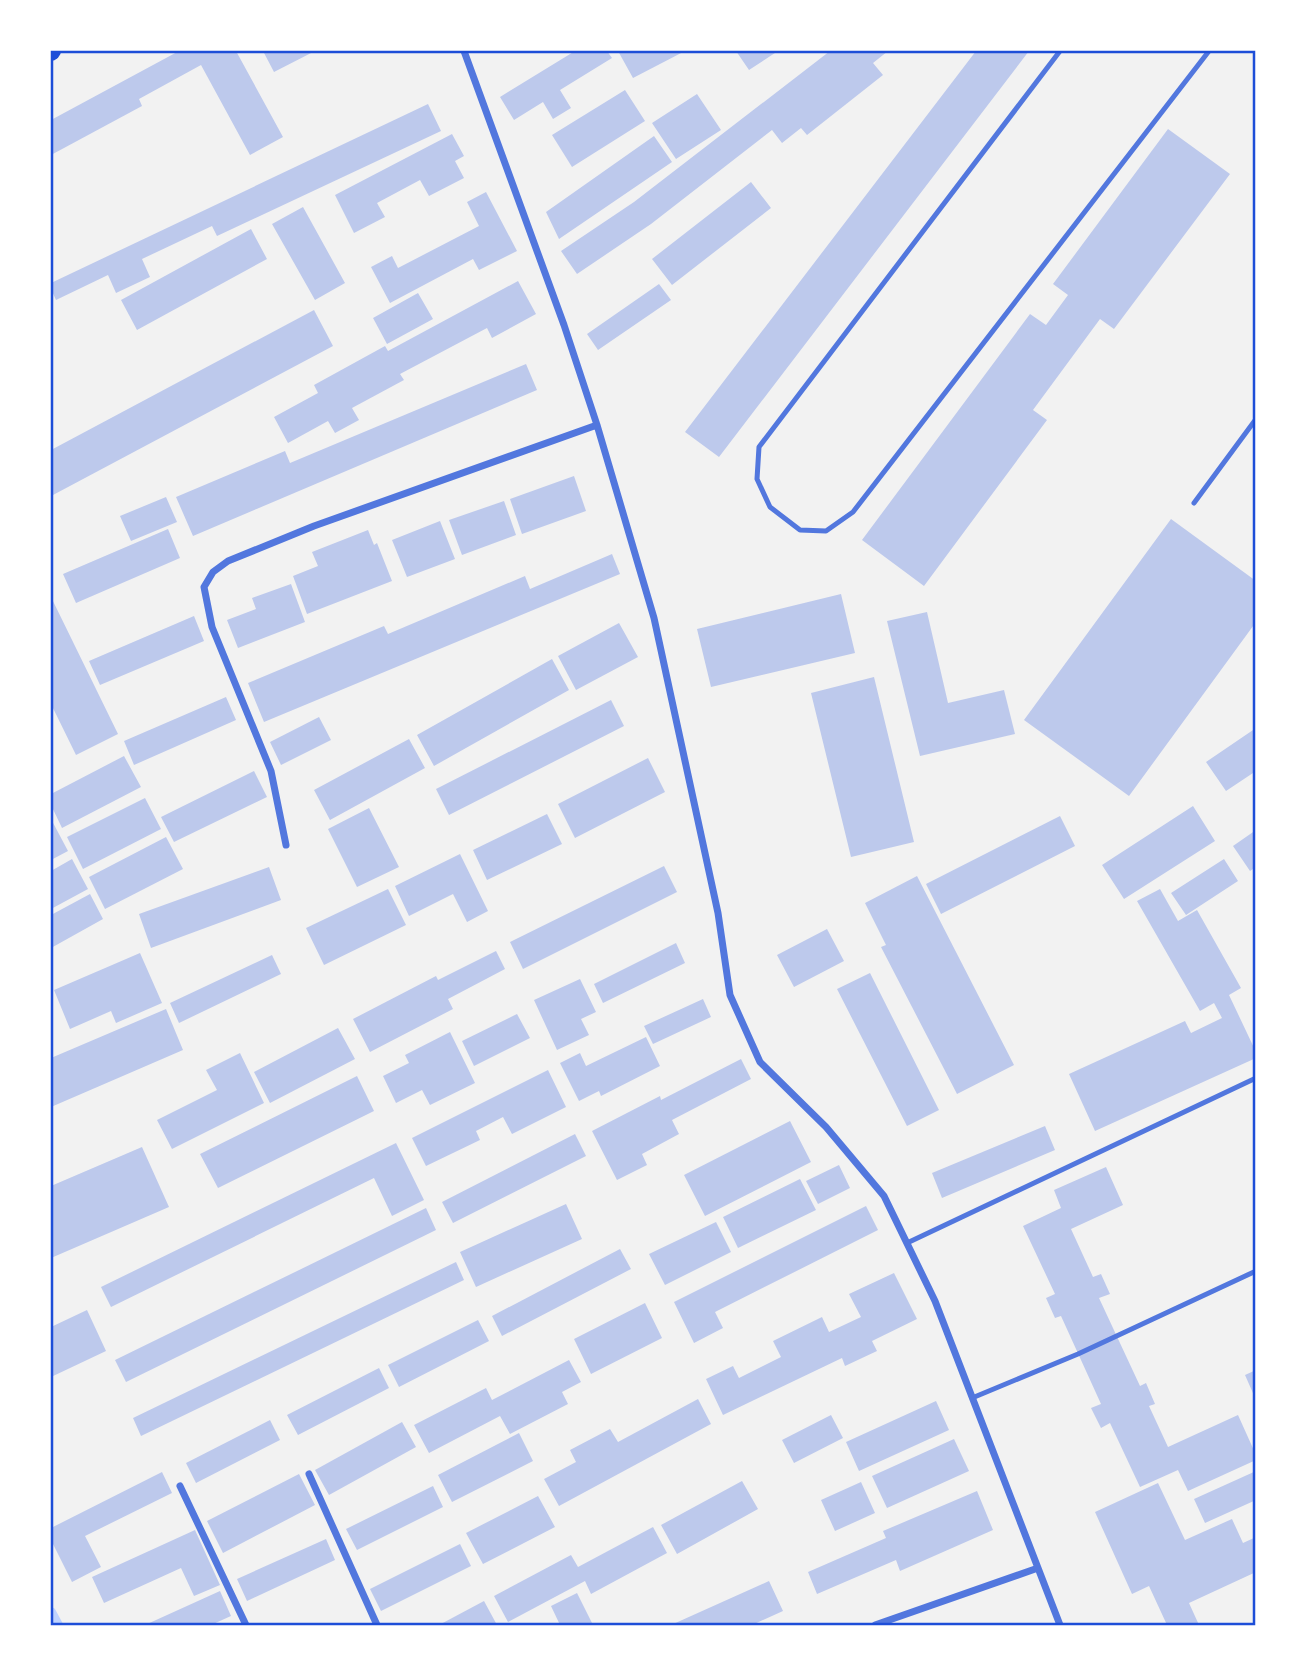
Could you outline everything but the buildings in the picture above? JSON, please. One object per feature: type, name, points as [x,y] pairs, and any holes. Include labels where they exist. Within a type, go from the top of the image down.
[{"type":"street","points":[[464,51],[564,325],[597,425],[654,618],[718,914],[730,995],[760,1062],[826,1127],[884,1196],[935,1301],[1060,1625]]},
{"type":"street","points":[[286,845],[271,771],[212,627],[204,587],[214,572],[228,561],[314,526],[597,425]]},
{"type":"street","points":[[309,1474],[376,1625]]},
{"type":"street","points":[[180,1486],[246,1625]]},
{"type":"street","points":[[875,1625],[1038,1567]]},
{"type":"lane","points":[[1060,51],[759,447],[757,479],[770,507],[800,530],[826,531],[853,512],[1209,51]]},
{"type":"lane","points":[[1194,503],[1256,419]]},
{"type":"lane","points":[[907,1243],[1256,1078]]},
{"type":"lane","points":[[972,1398],[1078,1354],[1256,1270]]},
{"type":"waterway","points":[[51,1612],[58,1625]]}]
